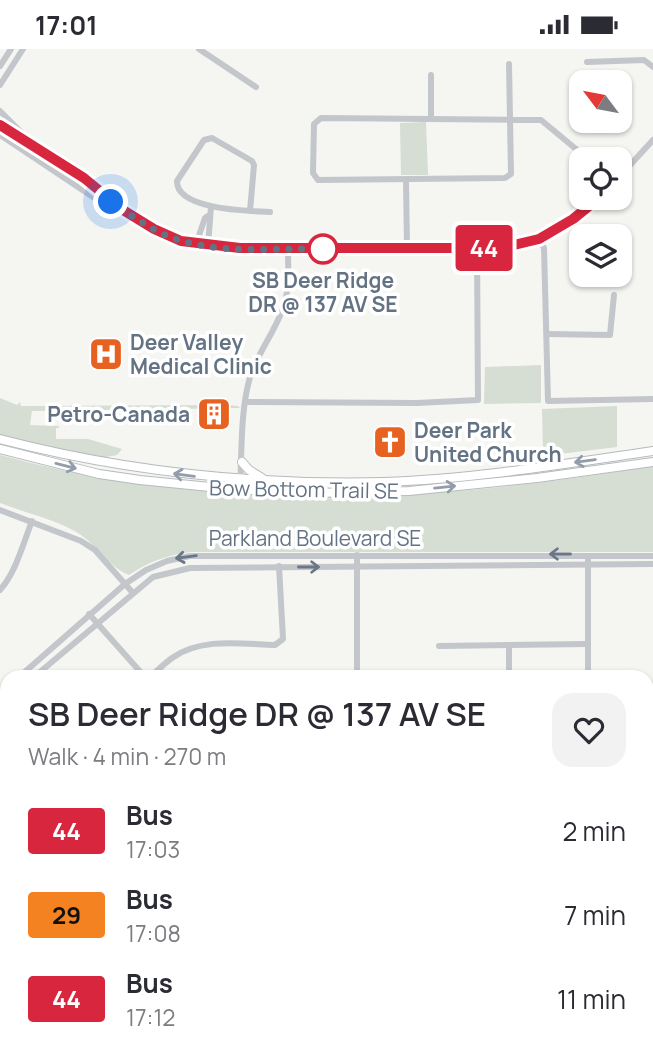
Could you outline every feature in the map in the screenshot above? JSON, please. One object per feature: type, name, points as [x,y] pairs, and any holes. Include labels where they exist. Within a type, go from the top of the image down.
[{"type":"main road","name":"Bow Bottom Trail SE","points":[[0,439],[65,455],[184,475],[326,483],[434,479],[653,451]]},
{"type":"main road","name":"Bow Bottom Trail SE","points":[[0,449],[99,474],[240,490],[313,493],[410,491],[537,478],[653,462]]},
{"type":"main road","points":[[242,462],[254,474],[269,480]]},
{"type":"street","points":[[0,66],[11,49]]},
{"type":"street","points":[[0,85],[23,49]]},
{"type":"street","points":[[200,49],[256,87]]},
{"type":"street","points":[[587,62],[644,60],[653,67]]},
{"type":"street","points":[[509,64],[509,118],[511,174],[505,178],[318,180],[313,173],[314,124],[321,118],[509,118],[541,120],[574,147]]},
{"type":"street","points":[[431,75],[431,119]]},
{"type":"street","points":[[0,111],[23,134],[26,142]]},
{"type":"street","points":[[0,125],[84,178],[101,190],[111,202]]},
{"type":"street","points":[[0,135],[96,198],[111,202],[154,229],[196,244],[288,249],[501,248],[539,239],[584,210]]},
{"type":"street","points":[[250,211],[254,165],[252,161],[212,138],[204,140],[177,181],[177,189],[181,194],[211,207],[250,211],[270,212]]},
{"type":"street","points":[[632,163],[653,140]]},
{"type":"street","points":[[406,180],[407,249]]},
{"type":"street","points":[[208,245],[208,216],[211,207]]},
{"type":"street","points":[[196,244],[208,216]]},
{"type":"street","points":[[539,239],[544,248],[548,401],[653,399]]},
{"type":"street","points":[[245,402],[416,403],[478,400],[477,248]]},
{"type":"street","points":[[240,490],[245,402],[251,373],[284,306],[288,288],[288,249]]},
{"type":"street","points":[[547,334],[610,335],[614,295]]},
{"type":"street","points":[[0,510],[81,541],[95,550],[133,593]]},
{"type":"street","points":[[0,590],[17,560],[32,521]]},
{"type":"street","points":[[587,670],[589,554]]},
{"type":"street","points":[[357,555],[357,670]]},
{"type":"street","name":"Parkland Boulevard SE","points":[[27,670],[125,584],[146,570],[167,561],[190,556],[653,556]]},
{"type":"street","points":[[158,670],[173,656],[194,646],[275,645],[283,639],[279,557]]},
{"type":"street","name":"Parkland Boulevard SE","points":[[46,670],[153,577],[190,568],[653,564]]},
{"type":"street","points":[[89,614],[139,670]]},
{"type":"street","points":[[439,646],[588,645]]},
{"type":"street","points":[[509,647],[509,670]]},
{"type":"street","points":[[33,665],[36,670]]},
{"type":"shaded area","points":[[426,122],[428,175],[401,175],[400,123]]},
{"type":"shaded area","points":[[541,365],[541,403],[484,404],[485,367]]},
{"type":"shaded area","points":[[0,398],[17,405],[20,402],[21,406],[226,405],[240,408],[32,411],[30,425],[59,426],[56,428],[56,439],[88,439],[122,449],[117,455],[101,458],[0,435]]},
{"type":"shaded area","points":[[617,406],[617,447],[543,456],[542,409]]},
{"type":"shaded area","points":[[0,455],[82,474],[163,487],[325,497],[488,488],[653,466],[653,552],[191,552],[158,560],[129,575],[122,572],[78,533],[0,503]]},
{"type":"bus line","name":"44","points":[[0,125],[84,178],[101,190],[111,202],[154,229],[181,241],[196,244],[259,249],[501,248],[539,239],[585,210]]},
{"type":"place","name":"SB Deer Ridge DR @ 137 AV SE","points":[[323,249]]},
{"type":"place","name":"Deer Valley Medical Clinic","points":[[106,354]]},
{"type":"place","name":"Petro-Canada","points":[[214,414]]},
{"type":"place","name":"Deer Park United Church","points":[[390,442]]},
{"type":"route","points":[[111,202],[154,229],[181,241],[240,248],[323,249]]}]
